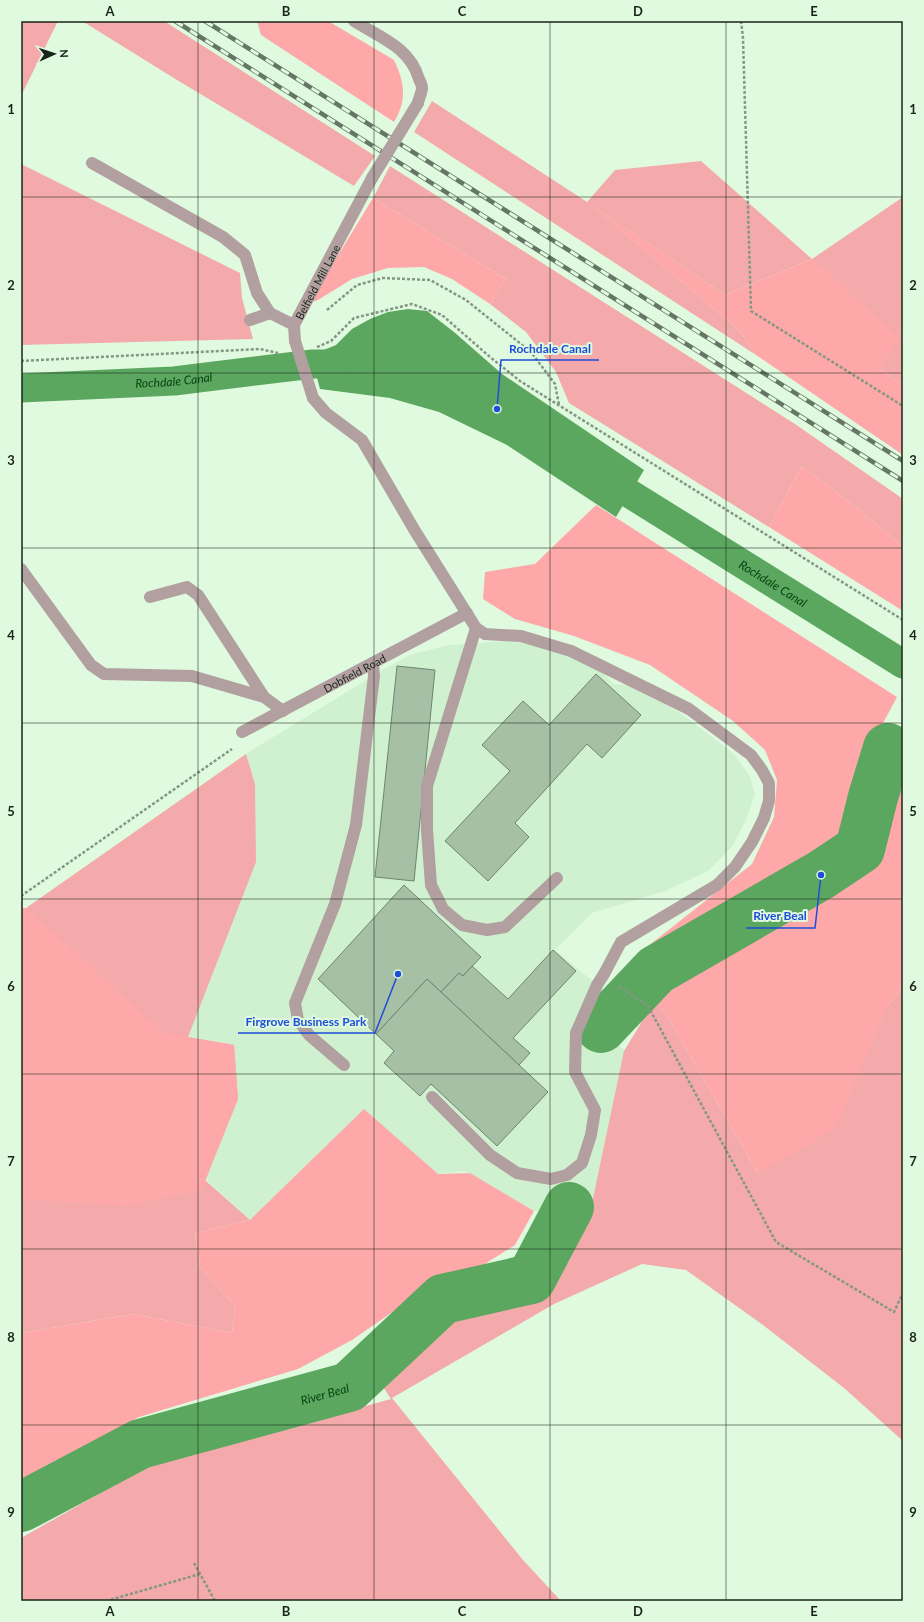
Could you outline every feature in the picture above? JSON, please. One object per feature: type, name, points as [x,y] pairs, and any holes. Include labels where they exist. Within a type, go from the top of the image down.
[{"type":"street","name":"Belfield Mill Lane","points":[[354,21],[366,29],[386,38],[407,55],[417,72],[422,87],[418,103],[372,178],[297,320],[295,341],[313,398],[326,413],[362,440],[415,531],[476,628]]},
{"type":"street","points":[[92,163],[223,237],[236,246],[245,255],[257,293],[270,313]]},
{"type":"street","points":[[250,320],[270,313],[297,320]]},
{"type":"street","points":[[21,569],[91,665],[104,674],[192,676],[264,697],[283,711]]},
{"type":"street","points":[[150,597],[187,587],[198,595],[264,697]]},
{"type":"street","name":"Dobfield Road","points":[[242,732],[467,613]]},
{"type":"street","points":[[432,1097],[490,1155],[517,1173],[551,1179],[567,1175],[582,1163],[591,1135],[595,1110],[575,1072],[576,1033],[597,985],[621,942],[717,885],[735,867],[752,842],[764,818],[769,801],[769,783],[751,755],[689,709],[571,650],[521,636],[485,634],[476,628],[428,786],[427,830],[431,886],[443,909],[462,925],[487,930],[505,927],[558,878]]},
{"type":"street","points":[[344,1065],[309,1035],[298,1020],[295,1003],[335,904],[356,825],[374,676],[373,663]]},
{"type":"path","points":[[741,21],[744,38],[751,311],[903,406]]},
{"type":"path","points":[[297,320],[312,316],[328,309],[357,285],[383,278],[430,280],[466,300],[531,352],[555,384],[559,406]]},
{"type":"path","points":[[311,350],[332,341],[354,318],[412,304],[442,315],[520,381],[903,620]]},
{"type":"path","points":[[21,361],[260,349],[280,354]]},
{"type":"path","points":[[21,896],[232,749],[242,732]]},
{"type":"path","points":[[615,983],[648,1006],[776,1242],[894,1312],[903,1293]]},
{"type":"path","points":[[194,1563],[215,1601]]},
{"type":"path","points":[[106,1601],[200,1574]]},
{"type":"shaded area","points":[[21,21],[58,21],[21,96]]},
{"type":"shaded area","points":[[82,21],[164,21],[375,156],[354,186]]},
{"type":"shaded area","points":[[257,21],[328,21],[394,60],[398,68],[402,84],[403,99],[394,122],[261,35]]},
{"type":"shaded area","points":[[432,101],[587,202],[615,170],[701,161],[812,259],[725,295],[591,205],[739,330],[756,355],[414,132]]},
{"type":"shaded area","points":[[21,164],[240,273],[242,298],[253,339],[21,345]]},
{"type":"shaded area","points":[[390,166],[795,424],[903,499],[903,547],[861,511],[802,466],[769,527],[569,403],[556,372],[526,332],[490,304],[506,279],[373,198]]},
{"type":"shaded area","points":[[903,197],[903,384],[879,369],[812,259]]},
{"type":"shaded area","points":[[373,198],[506,279],[490,304],[452,279],[424,267],[388,268],[352,279],[318,300],[309,303]]},
{"type":"shaded area","points":[[587,202],[725,295],[812,259],[899,337],[879,369],[903,384],[903,455],[756,355],[739,330]]},
{"type":"shaded area","points":[[408,309],[427,311],[454,332],[502,374],[644,470],[616,517],[507,445],[439,412],[390,398],[320,389],[311,355],[336,345],[352,329],[370,319],[388,312]]},
{"type":"shaded area","points":[[802,466],[861,511],[903,547],[903,611],[769,527]]},
{"type":"shaded area","points":[[596,505],[897,697],[873,742],[846,842],[632,970],[633,958],[752,864],[774,817],[777,780],[765,750],[733,721],[650,665],[574,636],[515,619],[483,599],[485,572],[535,564]]},
{"type":"shaded area","points":[[521,640],[570,656],[599,669],[614,684],[633,686],[682,714],[734,754],[750,777],[755,794],[746,820],[732,847],[708,871],[665,891],[592,913],[555,950],[612,997],[592,1021],[672,1093],[586,1212],[534,1211],[470,1173],[463,1171],[438,1174],[329,1282],[250,1220],[151,1128],[255,784],[246,754],[381,671],[412,654],[450,645]]},
{"type":"shaded area","points":[[246,754],[255,784],[256,862],[188,1037],[234,1045],[238,1099],[205,1180],[250,1220],[195,1233],[200,1267],[235,1306],[232,1333],[133,1314],[21,1333],[21,909],[26,908]]},
{"type":"shaded area","points":[[903,773],[903,987],[888,1005],[835,1129],[758,1173],[653,992],[672,975],[875,855]]},
{"type":"shaded area","points":[[26,908],[164,1033],[234,1045],[238,1099],[202,1189],[129,1206],[21,1199],[21,909]]},
{"type":"shaded area","points":[[903,987],[903,1441],[844,1388],[763,1325],[686,1270],[642,1264],[554,1304],[392,1398],[523,1560],[561,1601],[21,1601],[21,1538],[148,1466],[391,1399],[378,1379],[449,1320],[543,1291],[569,1261],[586,1212],[592,1203],[624,1051],[641,1023],[653,992],[758,1173]]},
{"type":"shaded area","points":[[364,1109],[438,1174],[470,1173],[534,1211],[515,1245],[475,1270],[426,1289],[352,1340],[298,1369],[139,1417],[21,1481],[21,1333],[133,1314],[232,1333],[235,1306],[200,1267],[195,1233],[250,1220]]},
{"type":"building","points":[[397,666],[435,670],[414,881],[375,877]]},
{"type":"building","points":[[596,674],[641,715],[602,758],[587,744],[515,823],[529,837],[488,881],[445,841],[510,771],[482,745],[523,701],[549,725]]},
{"type":"building","points":[[404,885],[481,957],[463,976],[459,973],[441,992],[427,979],[376,1034],[318,979]]},
{"type":"building","points":[[553,950],[576,971],[513,1038],[530,1053],[519,1065],[441,992],[459,973],[463,976],[472,966],[508,999]]},
{"type":"building","points":[[427,979],[548,1092],[497,1146],[431,1084],[420,1096],[384,1063],[394,1051],[376,1034]]},
{"type":"waterway","name":"Rochdale Canal","points":[[21,388],[174,381],[313,364],[338,364],[351,361]]},
{"type":"waterway","name":"Rochdale Canal","points":[[595,472],[903,664]]},
{"type":"waterway","name":"River Beal","points":[[601,1028],[656,970],[821,875],[860,849],[873,797],[888,748]]},
{"type":"waterway","name":"River Beal","points":[[21,1507],[140,1444],[349,1387],[443,1299],[531,1279],[569,1207]]},
{"type":"railway","points":[[175,21],[903,481]]},
{"type":"railway","points":[[205,21],[903,461]]},
{"type":"place","name":"Rochdale Canal","points":[[497,409]]},
{"type":"place","name":"River Beal","points":[[821,875]]},
{"type":"place","name":"Firgrove Business Park","points":[[398,974]]}]
